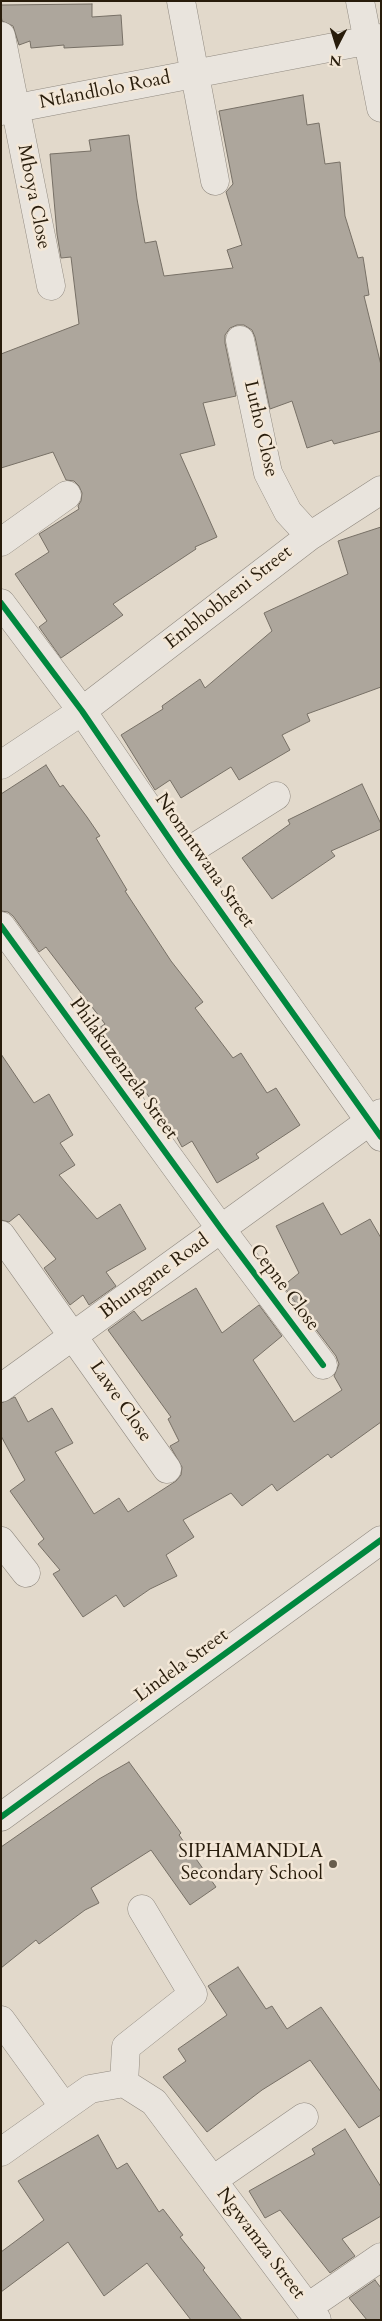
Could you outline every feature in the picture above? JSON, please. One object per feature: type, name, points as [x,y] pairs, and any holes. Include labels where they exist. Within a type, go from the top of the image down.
[{"type":"street","name":"Ntlandlolo Road","points":[[181,1],[215,181]]},
{"type":"street","points":[[360,1],[374,40],[381,108]]},
{"type":"street","name":"Ntlandlolo Road","points":[[1,36],[8,110],[374,40]]},
{"type":"street","name":"Mboya Close","points":[[8,110],[51,286]]},
{"type":"street","name":"Lutho Close","points":[[240,340],[268,473],[288,512],[310,536]]},
{"type":"street","name":"Embhobheni Street","points":[[1,765],[82,711],[310,536],[381,490]]},
{"type":"street","points":[[1,542],[67,495]]},
{"type":"street","name":"Ntomntwana Street","points":[[1,603],[82,711],[181,856],[377,1124]]},
{"type":"street","points":[[181,856],[276,796]]},
{"type":"street","name":"Philakuzenzela Street","points":[[1,926],[221,1229]]},
{"type":"street","name":"Bhungane Road","points":[[1,1388],[221,1229],[377,1124]]},
{"type":"street","name":"Cepne Close","points":[[221,1229],[323,1365]]},
{"type":"street","name":"Lawe Close","points":[[1,1235],[167,1468]]},
{"type":"street","name":"Lindela Street","points":[[1,1817],[381,1540]]},
{"type":"street","points":[[1,1541],[26,1573]]},
{"type":"street","points":[[1,2152],[90,2089],[124,2083],[126,2047],[193,1994],[142,1909]]},
{"type":"street","points":[[1,2020],[64,2107]]},
{"type":"street","name":"Ngwamza Street","points":[[124,2083],[154,2102],[312,2314],[381,2256]]},
{"type":"street","name":"Ngwamza Street","points":[[213,2180],[304,2117]]},
{"type":"building","points":[[92,4],[92,17],[121,15],[123,45],[64,48],[64,45],[31,48],[30,41],[19,45],[13,26],[2,21],[1,15],[1,5]]},
{"type":"building","points":[[303,95],[307,125],[319,123],[325,164],[340,162],[345,216],[358,258],[363,257],[369,295],[364,296],[381,365],[381,431],[334,444],[332,440],[307,448],[292,401],[270,409],[252,330],[244,325],[230,328],[225,335],[225,343],[236,396],[203,403],[215,445],[180,454],[217,537],[195,547],[196,549],[113,604],[123,615],[61,658],[39,627],[47,621],[15,574],[49,552],[39,534],[79,509],[78,506],[82,493],[74,481],[66,480],[53,452],[1,468],[1,354],[79,324],[71,257],[61,258],[50,154],[91,151],[89,140],[129,135],[145,243],[156,241],[164,276],[233,268],[227,250],[242,245],[226,192],[233,184],[219,111]]},
{"type":"building","points":[[381,527],[381,687],[307,714],[310,721],[282,735],[290,750],[239,780],[231,767],[181,798],[170,780],[155,790],[121,735],[163,709],[162,706],[200,679],[205,688],[272,631],[264,613],[348,574],[338,541]]},
{"type":"building","points":[[46,765],[60,787],[63,785],[100,836],[96,838],[127,890],[125,891],[171,961],[203,1002],[195,1008],[233,1058],[241,1053],[267,1093],[276,1088],[300,1125],[256,1154],[259,1158],[217,1183],[192,1141],[182,1147],[173,1130],[121,1058],[118,1060],[96,1030],[105,1024],[46,947],[39,952],[13,916],[8,912],[1,911],[1,794]]},
{"type":"building","points":[[362,784],[381,824],[381,829],[331,851],[335,856],[272,899],[242,858],[290,824],[288,820]]},
{"type":"building","points":[[1,1054],[34,1103],[49,1094],[73,1135],[60,1143],[75,1165],[59,1175],[97,1219],[120,1204],[146,1249],[106,1272],[116,1286],[89,1305],[83,1295],[70,1305],[44,1268],[56,1259],[19,1214],[9,1222],[1,1220]]},
{"type":"building","points":[[323,1203],[341,1235],[370,1219],[381,1238],[381,1422],[331,1458],[328,1454],[277,1491],[272,1484],[242,1506],[231,1493],[183,1520],[194,1537],[166,1555],[177,1576],[150,1589],[124,1607],[116,1595],[83,1617],[53,1574],[60,1570],[38,1544],[44,1539],[10,1491],[25,1480],[1,1436],[1,1403],[15,1397],[28,1422],[52,1408],[73,1443],[55,1452],[94,1514],[119,1498],[128,1512],[176,1481],[181,1475],[182,1467],[170,1446],[179,1441],[168,1419],[171,1417],[108,1330],[134,1311],[142,1321],[196,1288],[222,1333],[259,1305],[282,1336],[253,1360],[294,1422],[342,1390],[334,1376],[339,1364],[336,1356],[283,1286],[299,1273],[276,1226]]},
{"type":"building","points":[[129,1762],[181,1833],[179,1835],[216,1887],[190,1905],[151,1850],[91,1888],[99,1903],[85,1910],[39,1944],[36,1940],[1,1968],[1,1847],[99,1779]]},
{"type":"building","points":[[238,1967],[266,2009],[272,2006],[287,2029],[321,2007],[381,2092],[381,2115],[359,2128],[310,2060],[262,2090],[207,2132],[163,2077],[186,2061],[178,2049],[227,2015],[208,1986]]},
{"type":"building","points":[[345,2129],[381,2187],[381,2216],[342,2239],[355,2256],[330,2273],[280,2210],[265,2218],[249,2191],[315,2154],[312,2149]]},
{"type":"building","points":[[98,2135],[117,2169],[127,2163],[159,2212],[163,2209],[183,2235],[180,2237],[242,2320],[191,2320],[147,2263],[104,2296],[68,2242],[1,2292],[1,2252],[44,2220],[18,2181]]},
{"type":"building","points":[[375,2280],[381,2288],[381,2320],[367,2320],[349,2298]]},
{"type":"cycle path","points":[[1,603],[82,711],[181,856],[381,1137]]},
{"type":"cycle path","points":[[1,926],[221,1229],[323,1365]]},
{"type":"cycle path","points":[[1,1817],[381,1540]]},
{"type":"place","name":"SIPHAMANDLA Secondary School","points":[[333,1864]]}]
